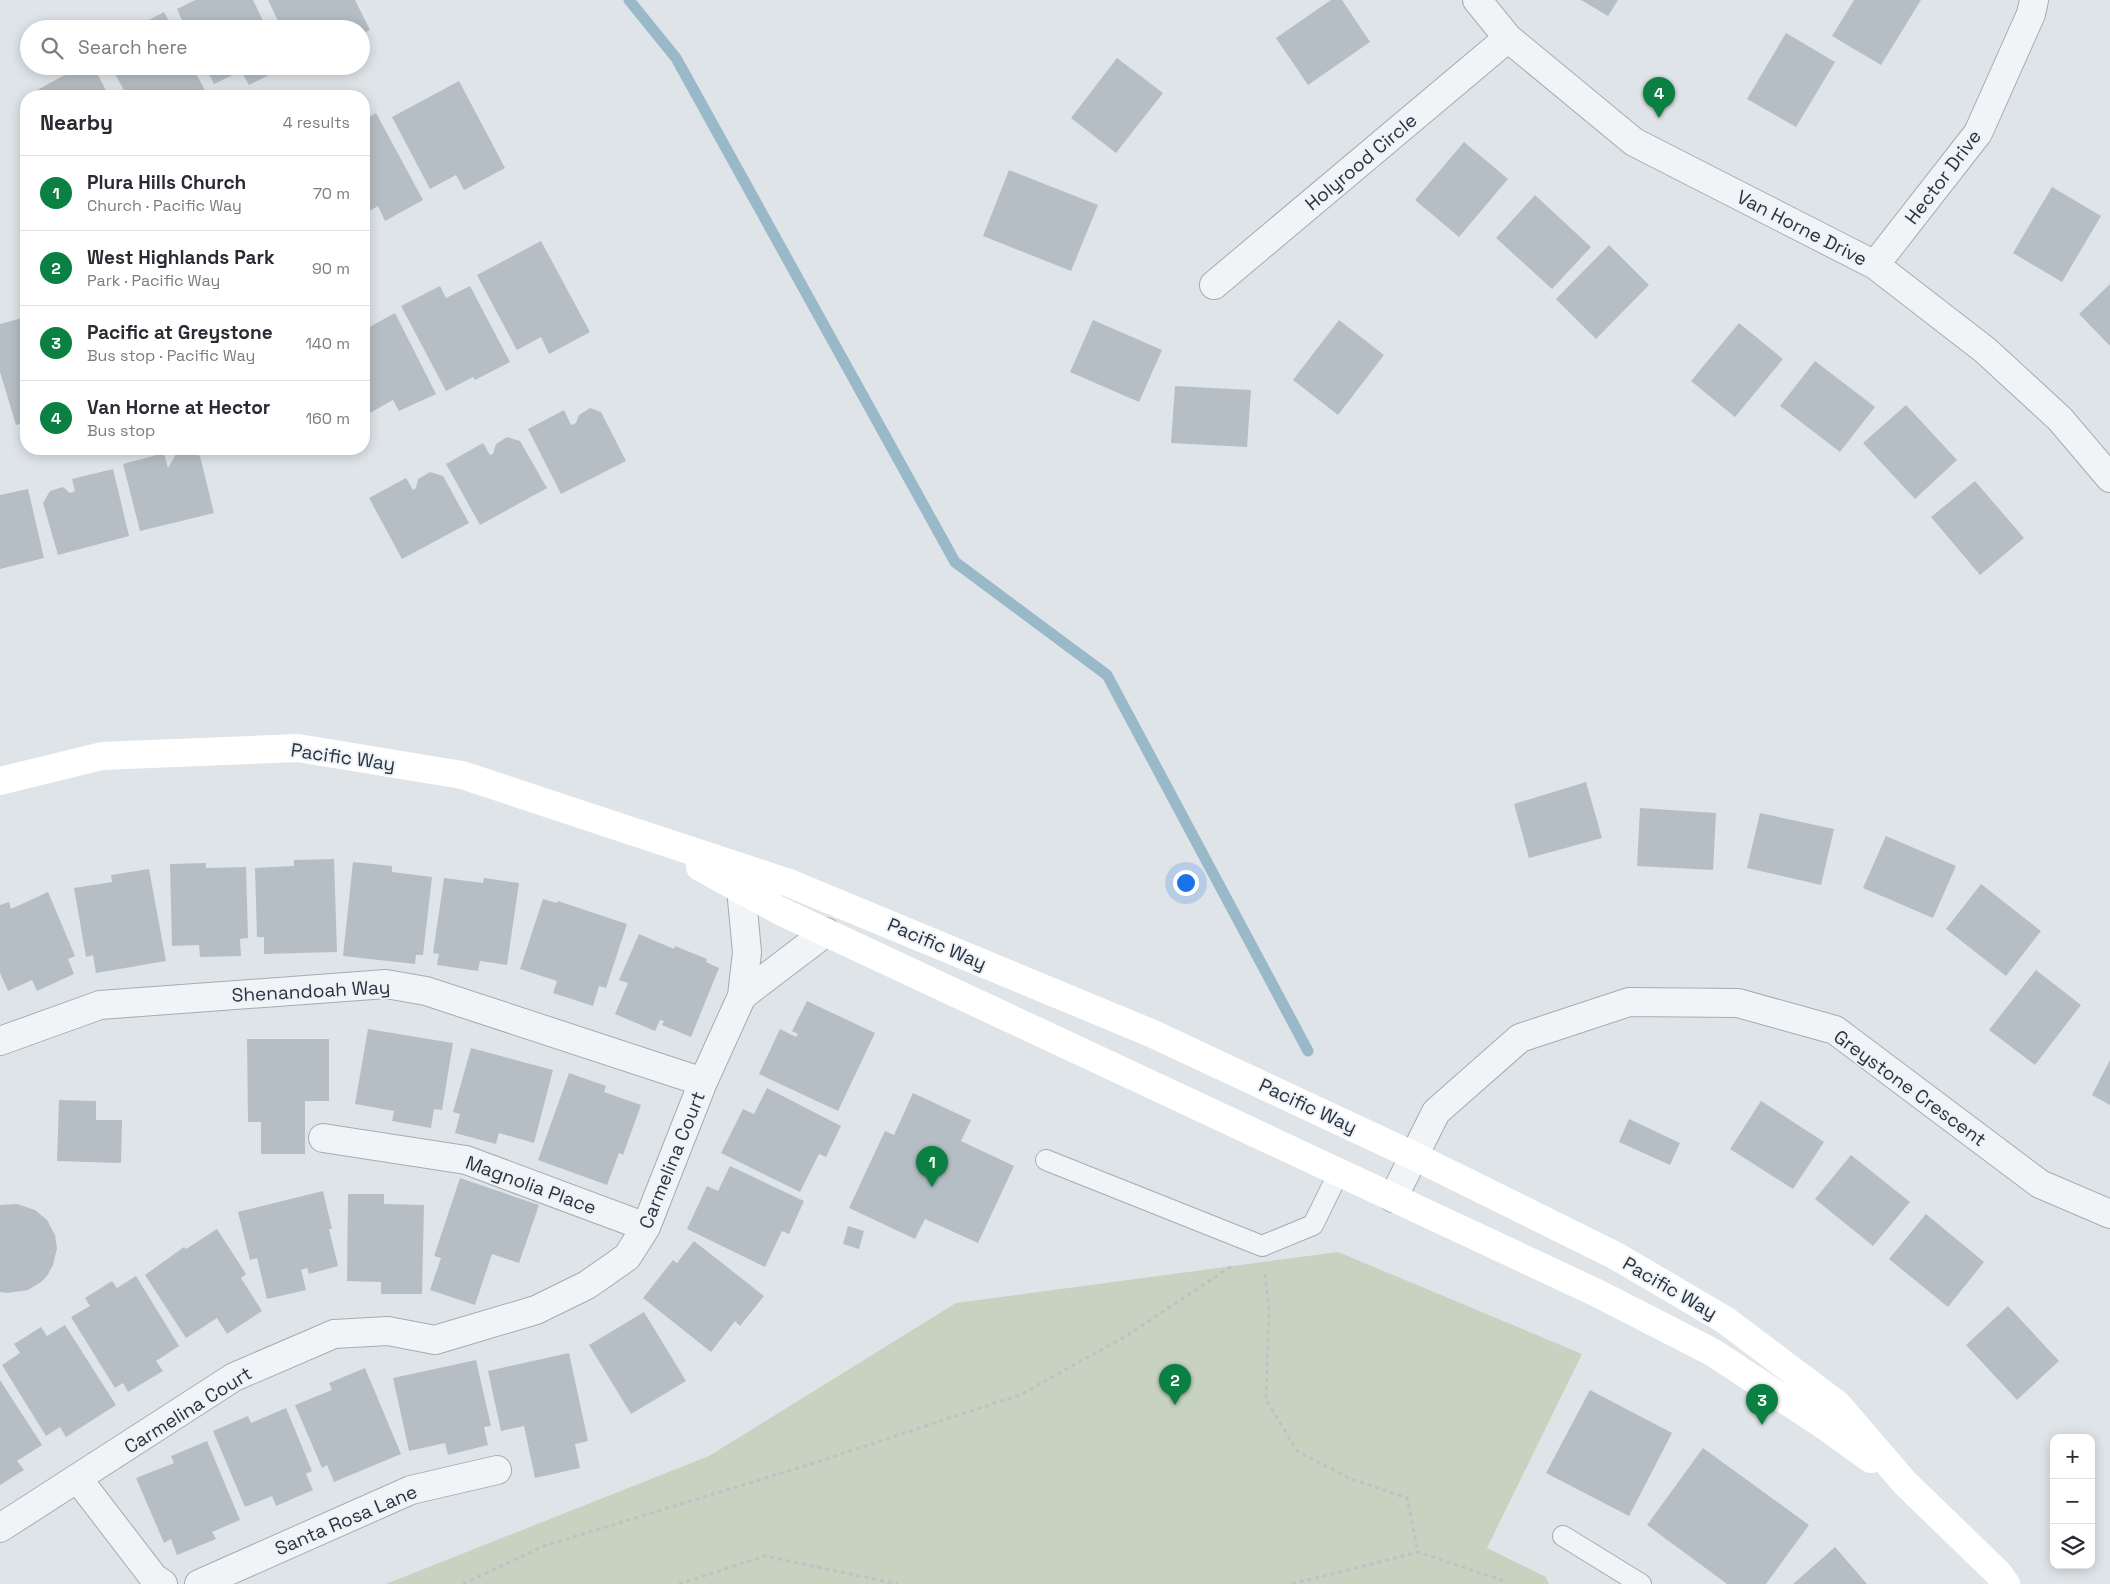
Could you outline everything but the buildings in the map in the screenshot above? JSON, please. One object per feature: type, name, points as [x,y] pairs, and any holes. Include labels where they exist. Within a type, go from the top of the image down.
[{"type":"main road","name":"Pacific Way","points":[[0,781],[102,756],[298,748],[462,775],[788,883],[1132,1025],[1414,1156],[1616,1256],[1725,1320],[1838,1405],[1905,1483],[1998,1573],[2006,1584]]},
{"type":"main road","name":"Pacific Way","points":[[647,837],[780,911],[1597,1293],[1712,1352],[1822,1424],[1905,1483]]},
{"type":"street","name":"Van Horne Drive","points":[[1477,0],[1508,38],[1634,142],[1875,265],[1985,350],[2006,369],[2060,419],[2110,478]]},
{"type":"street","name":"Hector Drive","points":[[1875,265],[1978,133],[2031,14],[2034,0]]},
{"type":"street","name":"Holyrood Circle","points":[[1214,285],[1508,38]]},
{"type":"street","name":"Carmelina Court","points":[[0,1528],[234,1377],[334,1334],[388,1331],[435,1340],[536,1310],[587,1285],[627,1257],[646,1227],[703,1082],[742,996],[747,952],[741,889]]},
{"type":"street","name":"Carmelina Court","points":[[742,996],[826,932]]},
{"type":"street","name":"Shenandoah Way","points":[[0,1041],[100,1006],[386,984],[426,990],[703,1082]]},
{"type":"street","name":"Greystone Crescent","points":[[1393,1198],[1436,1112],[1520,1038],[1629,1002],[1738,1003],[1835,1030],[2040,1184],[2110,1214]]},
{"type":"street","name":"Magnolia Place","points":[[323,1138],[466,1160],[646,1227]]},
{"type":"street","name":"Santa Rosa Lane","points":[[200,1584],[411,1490],[497,1470]]},
{"type":"street","points":[[78,1479],[154,1578],[163,1584]]},
{"type":"lane","points":[[1046,1160],[1262,1246],[1313,1225],[1340,1172]]},
{"type":"lane","points":[[1563,1536],[1641,1584]]},
{"type":"path","points":[[464,1584],[544,1546],[808,1465],[1022,1394],[1126,1336],[1262,1246],[1269,1313],[1266,1398],[1297,1451],[1349,1478],[1407,1498],[1418,1552]]},
{"type":"path","points":[[1292,1584],[1418,1552],[1504,1581],[1505,1584]]},
{"type":"path","points":[[679,1584],[764,1556],[898,1584]]},
{"type":"green space","points":[[1338,1252],[1582,1354],[1487,1548],[1546,1577],[1549,1584],[386,1584],[709,1456],[956,1303]]},
{"type":"waterway","points":[[629,0],[676,58],[955,562],[1107,675],[1308,1051]]},
{"type":"place","name":"Van Horne at Hector","points":[[1659,118]]},
{"type":"place","name":"Plura Hills Church","points":[[932,1187]]},
{"type":"place","name":"West Highlands Park","points":[[1175,1405]]},
{"type":"place","name":"Pacific at Greystone","points":[[1762,1425]]}]
